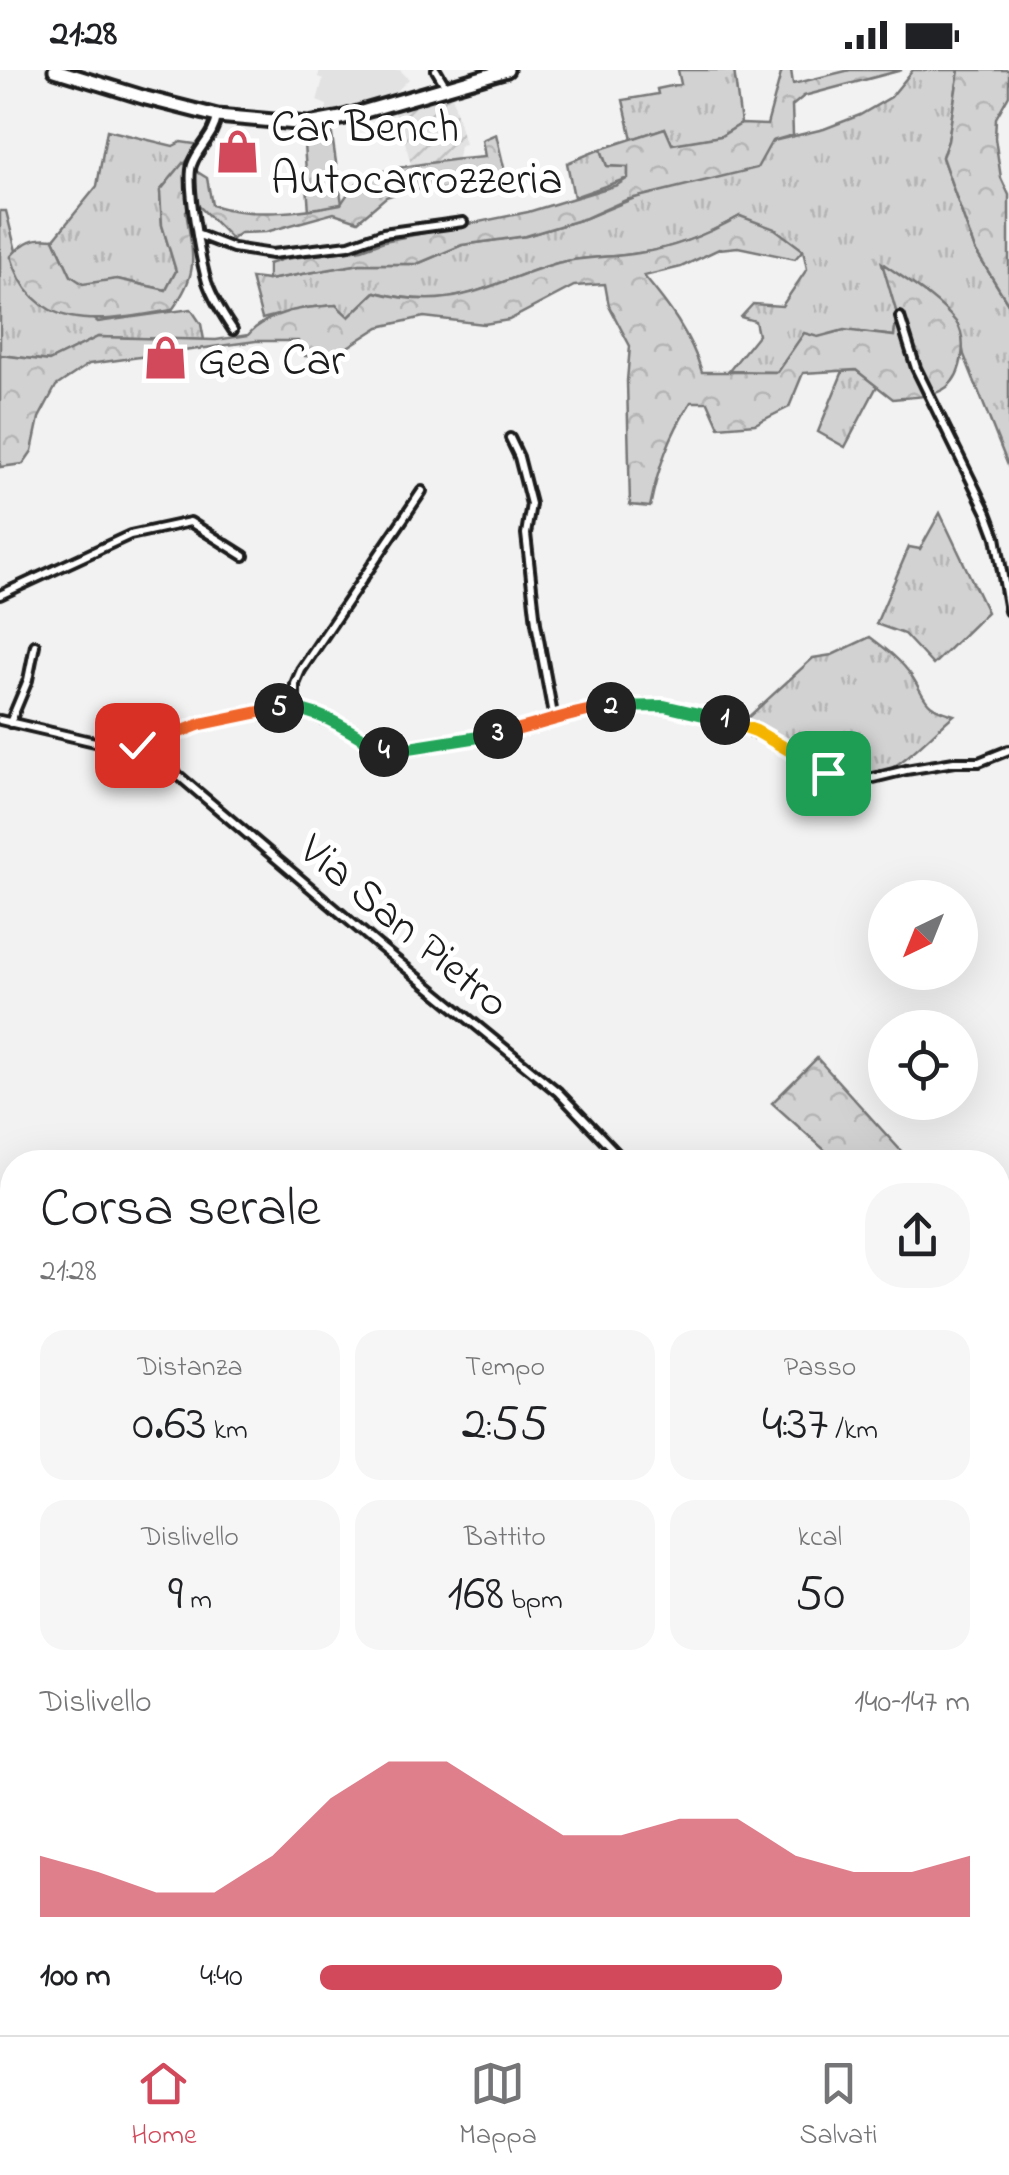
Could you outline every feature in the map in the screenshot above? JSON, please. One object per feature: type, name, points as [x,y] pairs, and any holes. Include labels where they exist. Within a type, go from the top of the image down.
[{"type":"main road","points":[[55,70],[218,116],[279,123],[320,122],[508,70]]},
{"type":"street","points":[[436,70],[446,88]]},
{"type":"street","points":[[218,116],[190,173],[208,284],[233,330]]},
{"type":"street","points":[[199,236],[233,248],[272,254],[345,245],[383,233],[463,222]]},
{"type":"street","points":[[900,317],[916,368],[987,513],[996,538],[1009,612]]},
{"type":"street","points":[[510,438],[531,504],[526,534],[536,623],[554,720]]},
{"type":"street","points":[[295,708],[295,684],[301,670],[422,491]]},
{"type":"street","points":[[0,595],[130,534],[190,522],[244,556]]},
{"type":"street","points":[[10,723],[28,680],[35,645]]},
{"type":"street","points":[[0,720],[95,742],[137,745],[201,724],[276,708],[295,708],[335,723],[385,753],[526,729],[589,709],[632,705],[696,712],[756,731],[828,773],[862,781],[954,762],[978,762],[1009,750]]},
{"type":"street","name":"Via San Pietro","points":[[137,745],[558,1092],[613,1150]]},
{"type":"shaded area","points":[[320,70],[400,70],[409,79],[394,94],[326,114],[327,105],[317,101],[323,79],[318,77]]},
{"type":"shaded area","points":[[452,95],[465,144],[460,145],[458,159],[412,168],[401,127],[393,122],[397,110]]},
{"type":"green space","points":[[678,70],[734,70],[741,124],[721,136],[672,145],[665,128],[632,139],[623,100],[658,94],[657,89],[681,84]]},
{"type":"green space","points":[[782,70],[791,70],[793,84],[850,70],[902,70],[804,96],[792,106],[793,135],[772,141],[757,168],[626,200],[586,218],[526,236],[462,245],[417,264],[360,264],[268,280],[268,264],[284,259],[362,249],[384,241],[528,212],[617,185],[628,178],[628,167],[607,166],[601,149],[665,128],[672,144],[721,136],[741,124],[767,125]]},
{"type":"green space","points":[[913,70],[959,70],[942,157],[975,250],[1009,305],[1009,468],[964,355],[958,325],[923,292],[883,264],[897,314],[894,336],[830,334],[777,372],[729,371],[758,335],[755,321],[741,317],[753,304],[782,306],[807,269],[803,250],[740,216],[666,248],[564,261],[468,294],[427,299],[375,292],[348,318],[336,305],[262,319],[251,278],[268,280],[360,264],[417,264],[462,245],[526,236],[586,218],[773,141],[824,129],[860,115],[891,97]]},
{"type":"green space","points":[[959,70],[1009,70],[1009,95],[996,118],[995,138],[1001,178],[1009,195],[1009,305],[975,250],[942,157]]},
{"type":"green space","points":[[331,128],[342,204],[309,211],[303,131]]},
{"type":"green space","points":[[107,130],[173,146],[181,142],[201,145],[160,191],[162,225],[176,271],[166,290],[117,279],[83,285],[71,276],[54,239],[97,186]]},
{"type":"green space","points":[[496,134],[506,176],[473,189],[406,190],[386,197],[358,221],[334,213],[266,232],[240,233],[232,239],[194,201],[186,211],[191,274],[172,310],[98,319],[55,312],[37,301],[22,282],[11,256],[30,241],[54,239],[71,276],[83,284],[117,279],[166,290],[176,271],[162,225],[160,191],[183,163],[207,178],[212,205],[260,213],[293,211],[341,204],[360,181],[379,172],[485,157],[482,140]]},
{"type":"green space","points":[[601,149],[607,166],[628,167],[628,178],[574,197],[567,163]]},
{"type":"green space","points":[[0,211],[6,211],[16,251],[11,257],[98,322],[191,309],[201,324],[204,340],[98,337],[49,361],[0,355]]},
{"type":"green space","points":[[740,216],[775,229],[803,250],[795,259],[738,247],[719,249],[681,267],[644,276],[678,321],[702,372],[777,372],[804,333],[818,337],[844,330],[894,336],[897,314],[882,263],[931,297],[956,322],[963,347],[952,381],[935,393],[893,399],[856,370],[803,373],[789,407],[755,424],[719,427],[708,402],[691,402],[665,453],[650,507],[630,505],[630,346],[609,306],[605,284],[574,286],[509,320],[484,324],[424,317],[379,327],[332,357],[305,356],[298,341],[256,341],[89,364],[56,386],[39,418],[32,451],[23,464],[0,467],[0,355],[49,361],[98,337],[216,340],[248,335],[277,315],[311,307],[336,305],[349,317],[375,292],[426,299],[468,294],[564,261],[665,248]]},
{"type":"green space","points":[[856,370],[877,386],[845,447],[818,432],[843,371]]},
{"type":"green space","points":[[940,513],[987,612],[933,665],[904,634],[876,624],[909,547],[920,549]]},
{"type":"green space","points":[[870,637],[904,666],[927,702],[954,715],[899,764],[880,774],[847,774],[810,760],[744,721],[813,658],[832,655]]},
{"type":"green space","points":[[817,1058],[868,1114],[868,1120],[873,1120],[900,1150],[825,1150],[772,1103]]},
{"type":"place","name":"Car Bench Autocarrozzeria","points":[[238,151]]},
{"type":"place","name":"Gea Car","points":[[165,358]]},
{"type":"route","points":[[137,745],[201,724],[276,708],[295,708],[322,717],[385,753],[526,729],[589,709],[664,706],[756,731],[828,773]]}]
